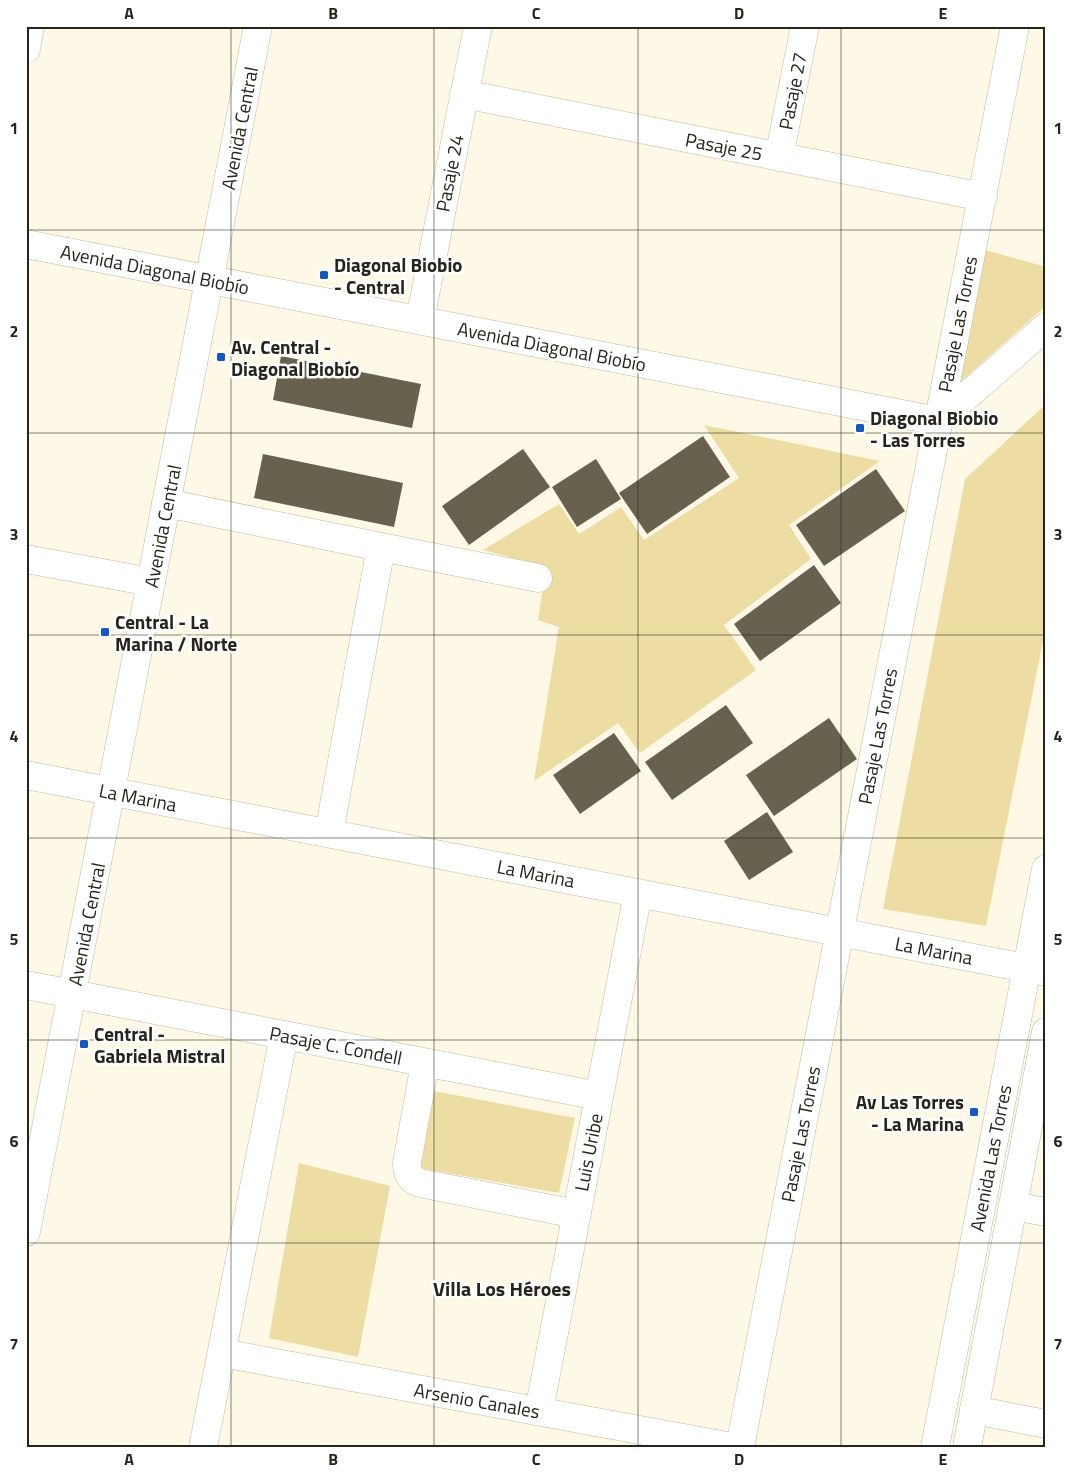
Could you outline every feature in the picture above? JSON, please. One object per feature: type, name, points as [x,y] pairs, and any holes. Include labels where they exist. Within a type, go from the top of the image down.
[{"type":"street","points":[[26,49],[30,26]]},
{"type":"street","name":"Avenida Central","points":[[26,1232],[258,26]]},
{"type":"street","name":"Pasaje 24","points":[[420,320],[478,26]]},
{"type":"street","name":"Pasaje 27","points":[[779,157],[805,26]]},
{"type":"street","name":"Pasaje Las Torres","points":[[740,1447],[1015,26]]},
{"type":"street","name":"Pasaje 25","points":[[464,94],[983,197]]},
{"type":"street","name":"Avenida Diagonal Biobío","points":[[26,244],[938,421]]},
{"type":"street","points":[[938,421],[1046,327]]},
{"type":"street","points":[[166,503],[538,578]]},
{"type":"street","points":[[329,833],[381,547]]},
{"type":"street","points":[[26,559],[151,582]]},
{"type":"street","name":"La Marina","points":[[26,775],[1036,970]]},
{"type":"street","name":"Avenida Las Torres","points":[[935,1447],[1036,970],[1046,868]]},
{"type":"street","name":"Luis Uribe","points":[[539,1411],[638,893]]},
{"type":"street","name":"Pasaje C. Condell","points":[[26,985],[599,1096]]},
{"type":"street","name":"Avenida Las Torres","points":[[967,1447],[1046,1032]]},
{"type":"street","points":[[203,1447],[284,1035]]},
{"type":"street","points":[[425,1063],[407,1164],[407,1170],[414,1181],[576,1214]]},
{"type":"street","points":[[1013,1206],[1046,1212]]},
{"type":"street","name":"Arsenio Canales","points":[[222,1353],[732,1447]]},
{"type":"street","points":[[974,1410],[1046,1424]]},
{"type":"shaded area","points":[[982,249],[1046,267],[1046,306],[958,384]]},
{"type":"shaded area","points":[[1046,404],[1046,626],[986,926],[883,909],[965,479]]},
{"type":"shaded area","points":[[704,425],[880,461],[789,525],[811,559],[724,625],[756,670],[640,753],[618,723],[534,781],[559,627],[538,620],[546,567],[483,550],[559,504],[579,534],[621,507],[644,540],[739,478]]},
{"type":"shaded area","points":[[434,1091],[575,1118],[559,1193],[419,1168]]},
{"type":"shaded area","points":[[299,1163],[390,1186],[358,1357],[269,1338]]},
{"type":"building","points":[[281,356],[421,384],[412,428],[273,400]]},
{"type":"building","points":[[703,436],[730,477],[647,534],[619,493]]},
{"type":"building","points":[[523,449],[550,487],[469,545],[442,506]]},
{"type":"building","points":[[263,454],[403,483],[394,527],[254,498]]},
{"type":"building","points":[[596,459],[621,499],[577,527],[552,487]]},
{"type":"building","points":[[876,469],[905,511],[824,566],[796,525]]},
{"type":"building","points":[[814,565],[841,603],[760,661],[734,624]]},
{"type":"building","points":[[726,705],[753,743],[672,800],[645,762]]},
{"type":"building","points":[[829,718],[857,759],[774,816],[746,775]]},
{"type":"building","points":[[614,733],[641,771],[580,814],[553,775]]},
{"type":"building","points":[[767,812],[793,852],[749,880],[724,841]]},
{"type":"place","name":"Diagonal Biobio - Central","points":[[324,275]]},
{"type":"place","name":"Av. Central - Diagonal Biobío","points":[[221,357]]},
{"type":"place","name":"Diagonal Biobio - Las Torres","points":[[860,428]]},
{"type":"place","name":"Central - La Marina / Norte","points":[[105,632]]},
{"type":"place","name":"Central - Gabriela Mistral","points":[[84,1044]]},
{"type":"place","name":"Av Las Torres - La Marina","points":[[974,1112]]},
{"type":"district","name":"Villa Los Héroes","points":[[502,1288]]}]
